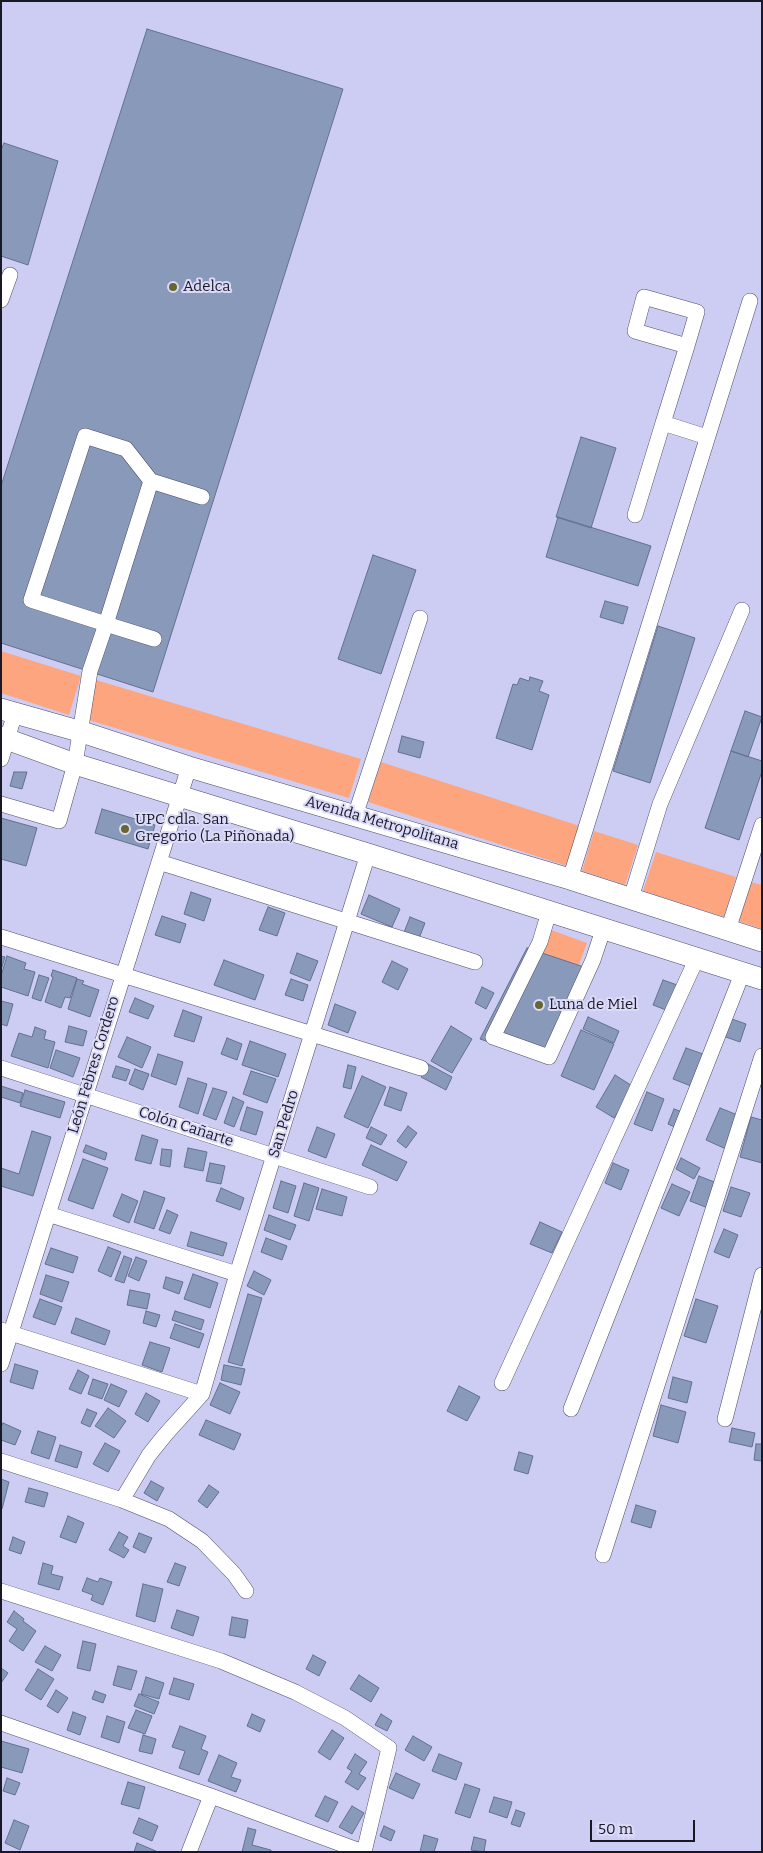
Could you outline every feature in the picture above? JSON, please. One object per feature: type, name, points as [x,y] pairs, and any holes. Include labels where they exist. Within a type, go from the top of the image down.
[{"type":"highway","name":"Avenida Metropolitana","points":[[8,711],[82,732],[189,767],[570,879],[762,941]]},
{"type":"highway","points":[[4,738],[75,764],[368,854],[762,980]]},
{"type":"street","points":[[1,300],[10,275]]},
{"type":"street","points":[[570,879],[750,301]]},
{"type":"street","points":[[635,515],[687,346]]},
{"type":"street","points":[[664,423],[707,436]]},
{"type":"street","points":[[154,639],[31,600],[85,436],[126,449],[150,481],[202,497]]},
{"type":"street","points":[[1,804],[59,822],[82,732],[90,671],[150,481]]},
{"type":"street","points":[[631,898],[660,804],[742,610]]},
{"type":"street","points":[[355,816],[420,618]]},
{"type":"street","points":[[1,759],[8,711]]},
{"type":"street","name":"León Febres Cordero","points":[[1,1364],[6,1331],[48,1214],[189,767]]},
{"type":"street","points":[[728,930],[762,825]]},
{"type":"street","name":"San Pedro","points":[[202,1394],[237,1274],[368,854]]},
{"type":"street","points":[[159,862],[475,962]]},
{"type":"street","points":[[549,912],[540,942],[493,1037],[549,1057],[593,960],[603,930]]},
{"type":"street","points":[[1,937],[421,1068]]},
{"type":"street","points":[[502,1383],[696,960]]},
{"type":"street","points":[[572,1409],[742,974]]},
{"type":"street","points":[[603,1555],[762,1056]]},
{"type":"street","name":"Colón Cañarte","points":[[1,1068],[370,1187]]},
{"type":"street","points":[[48,1214],[237,1274]]},
{"type":"street","points":[[725,1418],[759,1293],[762,1275]]},
{"type":"street","points":[[6,1331],[202,1394],[149,1455],[122,1500]]},
{"type":"street","points":[[1,1461],[122,1500],[169,1520],[202,1541],[234,1574],[246,1591]]},
{"type":"street","points":[[1,1590],[221,1660],[303,1696],[345,1718],[389,1748],[364,1852],[211,1796],[1,1723]]},
{"type":"street","points":[[189,1852],[211,1796]]},
{"type":"shaded area","points":[[1,651],[81,676],[69,715],[1,693]]},
{"type":"shaded area","points":[[96,680],[361,759],[349,798],[85,719]]},
{"type":"shaded area","points":[[381,762],[580,826],[567,866],[368,802]]},
{"type":"shaded area","points":[[594,831],[638,845],[625,885],[582,871]]},
{"type":"shaded area","points":[[656,852],[736,877],[724,917],[643,891]]},
{"type":"shaded area","points":[[751,882],[762,885],[762,929],[738,921]]},
{"type":"shaded area","points":[[551,930],[587,943],[579,965],[543,953]]},
{"type":"building","name":"Adelca","points":[[147,29],[343,89],[153,692],[1,643],[1,486]]},
{"type":"building","points":[[4,143],[58,161],[28,265],[1,256],[1,150]]},
{"type":"building","points":[[581,437],[616,448],[591,528],[556,517]]},
{"type":"building","points":[[558,517],[651,546],[638,586],[546,557]]},
{"type":"building","points":[[373,555],[416,570],[381,674],[338,659]]},
{"type":"building","points":[[605,601],[628,607],[623,624],[600,617]]},
{"type":"building","points":[[658,626],[695,638],[650,783],[613,771]]},
{"type":"building","points":[[530,677],[543,681],[539,691],[549,695],[532,750],[496,738],[513,684],[517,685],[520,678],[529,681]]},
{"type":"building","points":[[745,711],[762,717],[748,757],[731,751]]},
{"type":"building","points":[[402,736],[424,742],[420,758],[398,752]]},
{"type":"building","points":[[731,751],[762,761],[762,771],[739,840],[705,828]]},
{"type":"building","points":[[14,772],[27,772],[22,789],[10,786]]},
{"type":"building","name":"UPC cdla. San Gregorio (La Piñonada)","points":[[102,809],[155,825],[148,849],[95,833]]},
{"type":"building","points":[[1,818],[37,828],[26,866],[1,859]]},
{"type":"building","points":[[191,892],[211,899],[204,921],[184,914]]},
{"type":"building","points":[[369,895],[400,909],[392,927],[361,914]]},
{"type":"building","points":[[268,907],[285,913],[277,936],[259,930]]},
{"type":"building","points":[[162,916],[186,924],[180,943],[155,935]]},
{"type":"building","points":[[410,917],[425,923],[418,941],[403,935]]},
{"type":"building","name":"Luna de Miel","points":[[527,948],[596,971],[551,1063],[480,1039]]},
{"type":"building","points":[[297,953],[318,961],[310,981],[290,973]]},
{"type":"building","points":[[1,956],[5,957],[1,970]]},
{"type":"building","points":[[7,956],[26,963],[24,969],[35,972],[28,996],[1,987],[1,976]]},
{"type":"building","points":[[224,960],[264,975],[255,1000],[214,985]]},
{"type":"building","points":[[392,961],[408,969],[398,990],[382,982]]},
{"type":"building","points":[[53,970],[77,978],[70,998],[65,997],[61,1008],[45,1002],[53,977],[51,976]]},
{"type":"building","points":[[39,975],[49,978],[41,1001],[32,998]]},
{"type":"building","points":[[77,979],[84,981],[82,984],[99,990],[90,1017],[68,1009]]},
{"type":"building","points":[[291,979],[308,985],[303,1001],[285,995]]},
{"type":"building","points":[[663,980],[680,986],[666,1010],[653,1005]]},
{"type":"building","points":[[482,987],[494,993],[486,1009],[475,1003]]},
{"type":"building","points":[[135,998],[154,1006],[148,1019],[129,1012]]},
{"type":"building","points":[[1,1001],[13,1004],[7,1026],[1,1024]]},
{"type":"building","points":[[335,1004],[356,1012],[348,1033],[328,1025]]},
{"type":"building","points":[[183,1010],[202,1017],[194,1042],[174,1036]]},
{"type":"building","points":[[588,1017],[619,1031],[614,1043],[583,1029]]},
{"type":"building","points":[[729,1018],[746,1024],[740,1042],[723,1036]]},
{"type":"building","points":[[69,1026],[87,1031],[83,1046],[65,1042]]},
{"type":"building","points":[[451,1026],[472,1039],[452,1073],[431,1061]]},
{"type":"building","points":[[35,1027],[46,1031],[44,1039],[55,1042],[48,1068],[11,1056],[19,1033],[32,1037]]},
{"type":"building","points":[[581,1030],[614,1044],[594,1090],[561,1076]]},
{"type":"building","points":[[127,1037],[151,1047],[142,1068],[118,1057]]},
{"type":"building","points":[[227,1038],[242,1044],[237,1060],[221,1054]]},
{"type":"building","points":[[250,1041],[286,1054],[278,1077],[242,1065]]},
{"type":"building","points":[[686,1048],[703,1054],[691,1086],[673,1079]]},
{"type":"building","points":[[56,1050],[80,1058],[73,1077],[50,1068]]},
{"type":"building","points":[[158,1054],[183,1062],[176,1085],[151,1076]]},
{"type":"building","points":[[428,1064],[452,1077],[446,1090],[421,1077]]},
{"type":"building","points":[[348,1065],[356,1067],[351,1089],[343,1087]]},
{"type":"building","points":[[116,1066],[130,1070],[126,1081],[112,1077]]},
{"type":"building","points":[[135,1069],[149,1074],[143,1090],[129,1084]]},
{"type":"building","points":[[251,1071],[276,1079],[267,1103],[243,1094]]},
{"type":"building","points":[[615,1075],[634,1087],[614,1118],[596,1107]]},
{"type":"building","points":[[362,1076],[386,1087],[368,1128],[344,1117]]},
{"type":"building","points":[[188,1078],[207,1084],[198,1114],[179,1107]]},
{"type":"building","points":[[1,1086],[23,1093],[20,1103],[1,1097]]},
{"type":"building","points":[[390,1087],[407,1093],[401,1111],[384,1105]]},
{"type":"building","points":[[213,1088],[227,1092],[216,1120],[203,1115]]},
{"type":"building","points":[[25,1090],[65,1102],[60,1118],[20,1106]]},
{"type":"building","points":[[647,1092],[664,1099],[652,1131],[634,1124]]},
{"type":"building","points":[[233,1097],[244,1102],[234,1127],[224,1123]]},
{"type":"building","points":[[247,1107],[263,1112],[256,1135],[240,1130]]},
{"type":"building","points":[[720,1108],[740,1116],[726,1149],[706,1140]]},
{"type":"building","points":[[674,1109],[685,1113],[679,1129],[668,1124]]},
{"type":"building","points":[[751,1117],[762,1120],[762,1163],[740,1157]]},
{"type":"building","points":[[408,1126],[417,1133],[406,1148],[397,1141]]},
{"type":"building","points":[[317,1127],[335,1134],[326,1158],[308,1151]]},
{"type":"building","points":[[371,1127],[387,1135],[381,1145],[366,1138]]},
{"type":"building","points":[[32,1131],[51,1137],[33,1196],[1,1186],[1,1168],[19,1174]]},
{"type":"building","points":[[142,1135],[158,1140],[151,1164],[135,1160]]},
{"type":"building","points":[[86,1145],[107,1153],[105,1160],[83,1152]]},
{"type":"building","points":[[371,1145],[407,1162],[397,1181],[362,1165]]},
{"type":"building","points":[[188,1148],[207,1152],[203,1171],[184,1167]]},
{"type":"building","points":[[162,1149],[172,1150],[170,1167],[160,1165]]},
{"type":"building","points":[[681,1158],[700,1168],[694,1179],[676,1169]]},
{"type":"building","points":[[83,1159],[108,1168],[93,1209],[68,1200]]},
{"type":"building","points":[[210,1163],[225,1166],[221,1184],[206,1181]]},
{"type":"building","points":[[613,1163],[629,1170],[621,1190],[605,1183]]},
{"type":"building","points":[[699,1176],[717,1183],[708,1208],[690,1201]]},
{"type":"building","points":[[281,1181],[296,1186],[288,1213],[273,1208]]},
{"type":"building","points":[[304,1183],[319,1188],[309,1221],[294,1216]]},
{"type":"building","points":[[672,1184],[690,1192],[679,1216],[661,1208]]},
{"type":"building","points":[[731,1187],[750,1193],[741,1217],[723,1211]]},
{"type":"building","points":[[221,1188],[244,1198],[240,1210],[216,1201]]},
{"type":"building","points":[[322,1189],[347,1197],[342,1216],[316,1209]]},
{"type":"building","points":[[144,1191],[165,1198],[154,1229],[134,1222]]},
{"type":"building","points":[[122,1194],[138,1201],[129,1223],[113,1216]]},
{"type":"building","points":[[167,1210],[178,1215],[170,1234],[159,1230]]},
{"type":"building","points":[[269,1215],[296,1225],[290,1240],[264,1230]]},
{"type":"building","points":[[540,1222],[562,1232],[552,1253],[530,1244]]},
{"type":"building","points":[[724,1229],[738,1235],[729,1258],[714,1252]]},
{"type":"building","points":[[191,1232],[227,1243],[223,1256],[187,1246]]},
{"type":"building","points":[[266,1238],[287,1246],[282,1260],[261,1252]]},
{"type":"building","points":[[108,1247],[121,1252],[111,1277],[98,1271]]},
{"type":"building","points":[[51,1248],[78,1257],[73,1273],[45,1264]]},
{"type":"building","points":[[124,1256],[132,1259],[124,1283],[115,1280]]},
{"type":"building","points":[[136,1257],[147,1261],[139,1281],[128,1276]]},
{"type":"building","points":[[254,1271],[271,1280],[264,1295],[247,1286]]},
{"type":"building","points":[[193,1274],[218,1283],[210,1308],[184,1299]]},
{"type":"building","points":[[46,1275],[69,1282],[62,1302],[40,1294]]},
{"type":"building","points":[[166,1277],[183,1282],[179,1294],[163,1288]]},
{"type":"building","points":[[130,1290],[150,1294],[147,1309],[127,1305]]},
{"type":"building","points":[[248,1294],[262,1298],[242,1366],[228,1362]]},
{"type":"building","points":[[40,1299],[62,1307],[55,1325],[33,1317]]},
{"type":"building","points":[[696,1299],[718,1306],[706,1343],[684,1336]]},
{"type":"building","points":[[146,1311],[160,1315],[156,1327],[143,1323]]},
{"type":"building","points":[[175,1311],[204,1320],[201,1330],[172,1320]]},
{"type":"building","points":[[76,1318],[110,1331],[105,1345],[71,1333]]},
{"type":"building","points":[[175,1324],[204,1334],[199,1348],[170,1338]]},
{"type":"building","points":[[150,1342],[170,1348],[162,1372],[142,1365]]},
{"type":"building","points":[[15,1364],[38,1371],[33,1389],[10,1382]]},
{"type":"building","points":[[224,1365],[245,1369],[241,1385],[221,1380]]},
{"type":"building","points":[[78,1370],[89,1376],[81,1394],[69,1389]]},
{"type":"building","points":[[673,1377],[692,1382],[687,1403],[668,1398]]},
{"type":"building","points":[[93,1379],[108,1384],[102,1399],[88,1394]]},
{"type":"building","points":[[220,1383],[240,1392],[230,1414],[210,1405]]},
{"type":"building","points":[[111,1384],[127,1391],[119,1407],[104,1400]]},
{"type":"building","points":[[459,1386],[480,1397],[467,1421],[447,1411]]},
{"type":"building","points":[[146,1393],[160,1401],[148,1422],[135,1414]]},
{"type":"building","points":[[661,1405],[686,1412],[678,1443],[653,1436]]},
{"type":"building","points":[[108,1408],[126,1421],[114,1438],[95,1426]]},
{"type":"building","points":[[87,1409],[97,1413],[90,1427],[81,1423]]},
{"type":"building","points":[[206,1420],[241,1434],[234,1450],[199,1435]]},
{"type":"building","points":[[3,1423],[21,1431],[15,1445],[1,1440],[1,1427]]},
{"type":"building","points":[[732,1428],[755,1433],[752,1447],[729,1442]]},
{"type":"building","points":[[38,1431],[56,1437],[49,1459],[31,1453]]},
{"type":"building","points":[[105,1443],[120,1451],[108,1472],[93,1464]]},
{"type":"building","points":[[756,1444],[762,1444],[762,1461],[754,1460]]},
{"type":"building","points":[[60,1445],[82,1452],[77,1468],[55,1461]]},
{"type":"building","points":[[519,1452],[533,1456],[528,1474],[514,1470]]},
{"type":"building","points":[[1,1479],[9,1482],[2,1509],[1,1509]]},
{"type":"building","points":[[151,1481],[164,1488],[157,1501],[144,1493]]},
{"type":"building","points":[[209,1485],[219,1492],[207,1508],[198,1501]]},
{"type":"building","points":[[29,1488],[48,1493],[44,1507],[25,1502]]},
{"type":"building","points":[[636,1505],[656,1511],[651,1528],[631,1522]]},
{"type":"building","points":[[68,1516],[84,1523],[76,1543],[60,1537]]},
{"type":"building","points":[[119,1532],[128,1537],[123,1546],[129,1550],[124,1558],[109,1550]]},
{"type":"building","points":[[139,1533],[152,1538],[145,1553],[133,1547]]},
{"type":"building","points":[[13,1537],[25,1542],[21,1554],[9,1550]]},
{"type":"building","points":[[43,1563],[53,1566],[51,1574],[63,1577],[59,1590],[38,1584]]},
{"type":"building","points":[[175,1563],[186,1567],[179,1586],[167,1582]]},
{"type":"building","points":[[87,1578],[98,1582],[100,1578],[112,1582],[103,1605],[91,1600],[93,1595],[82,1591]]},
{"type":"building","points":[[143,1584],[163,1589],[155,1622],[136,1616]]},
{"type":"building","points":[[177,1610],[199,1617],[193,1636],[171,1628]]},
{"type":"building","points":[[14,1611],[36,1631],[23,1651],[9,1641],[17,1629],[7,1622]]},
{"type":"building","points":[[232,1617],[248,1620],[245,1638],[229,1635]]},
{"type":"building","points":[[83,1641],[96,1644],[90,1671],[77,1668]]},
{"type":"building","points":[[45,1646],[61,1655],[52,1671],[35,1662]]},
{"type":"building","points":[[313,1655],[326,1662],[319,1676],[306,1669]]},
{"type":"building","points":[[118,1666],[137,1671],[131,1690],[113,1685]]},
{"type":"building","points":[[1,1668],[8,1673],[1,1683]]},
{"type":"building","points":[[38,1669],[54,1679],[41,1700],[25,1690]]},
{"type":"building","points":[[359,1675],[379,1688],[371,1702],[350,1689]]},
{"type":"building","points":[[146,1677],[164,1683],[159,1699],[141,1694]]},
{"type":"building","points":[[174,1678],[194,1684],[189,1700],[169,1694]]},
{"type":"building","points":[[56,1690],[68,1698],[58,1713],[47,1706]]},
{"type":"building","points":[[95,1691],[106,1695],[103,1703],[92,1699]]},
{"type":"building","points":[[139,1694],[159,1702],[154,1714],[134,1706]]},
{"type":"building","points":[[136,1710],[152,1716],[145,1734],[128,1728]]},
{"type":"building","points":[[73,1712],[86,1717],[80,1735],[67,1730]]},
{"type":"building","points":[[252,1714],[265,1720],[260,1732],[247,1726]]},
{"type":"building","points":[[381,1714],[392,1721],[387,1731],[375,1725]]},
{"type":"building","points":[[107,1716],[125,1722],[119,1743],[101,1737]]},
{"type":"building","points":[[180,1726],[206,1736],[201,1749],[208,1752],[199,1775],[179,1768],[185,1751],[172,1747]]},
{"type":"building","points":[[332,1730],[344,1738],[330,1760],[318,1752]]},
{"type":"building","points":[[143,1735],[156,1739],[152,1754],[139,1751]]},
{"type":"building","points":[[413,1736],[432,1747],[424,1761],[405,1750]]},
{"type":"building","points":[[1,1741],[29,1749],[22,1773],[1,1767]]},
{"type":"building","points":[[355,1754],[367,1762],[359,1774],[366,1778],[358,1790],[345,1782],[352,1771],[347,1768]]},
{"type":"building","points":[[439,1754],[462,1763],[456,1780],[432,1771]]},
{"type":"building","points":[[219,1755],[237,1763],[231,1777],[241,1780],[236,1792],[208,1781]]},
{"type":"building","points":[[396,1773],[420,1784],[413,1799],[389,1788]]},
{"type":"building","points":[[7,1778],[20,1783],[15,1795],[3,1791]]},
{"type":"building","points":[[128,1782],[145,1787],[139,1809],[121,1804]]},
{"type":"building","points":[[465,1784],[480,1789],[470,1818],[455,1813]]},
{"type":"building","points":[[325,1796],[338,1802],[328,1822],[315,1816]]},
{"type":"building","points":[[494,1797],[512,1802],[507,1818],[489,1812]]},
{"type":"building","points":[[352,1806],[364,1813],[352,1834],[339,1827]]},
{"type":"building","points":[[516,1810],[525,1813],[520,1827],[511,1824]]},
{"type":"building","points":[[139,1818],[158,1826],[152,1841],[133,1833]]},
{"type":"building","points":[[14,1820],[29,1826],[20,1850],[5,1843]]},
{"type":"building","points":[[384,1826],[395,1831],[391,1841],[380,1836]]},
{"type":"building","points":[[248,1828],[256,1830],[252,1845],[271,1850],[271,1852],[242,1852]]},
{"type":"building","points":[[424,1835],[438,1839],[434,1852],[420,1852]]},
{"type":"building","points":[[474,1837],[486,1840],[484,1852],[471,1850]]},
{"type":"building","points":[[137,1843],[158,1852],[134,1852]]},
{"type":"place","name":"Adelca","points":[[173,287]]},
{"type":"place","name":"UPC cdla. San Gregorio (La Piñonada)","points":[[125,829]]},
{"type":"place","name":"Luna de Miel","points":[[539,1005]]}]
